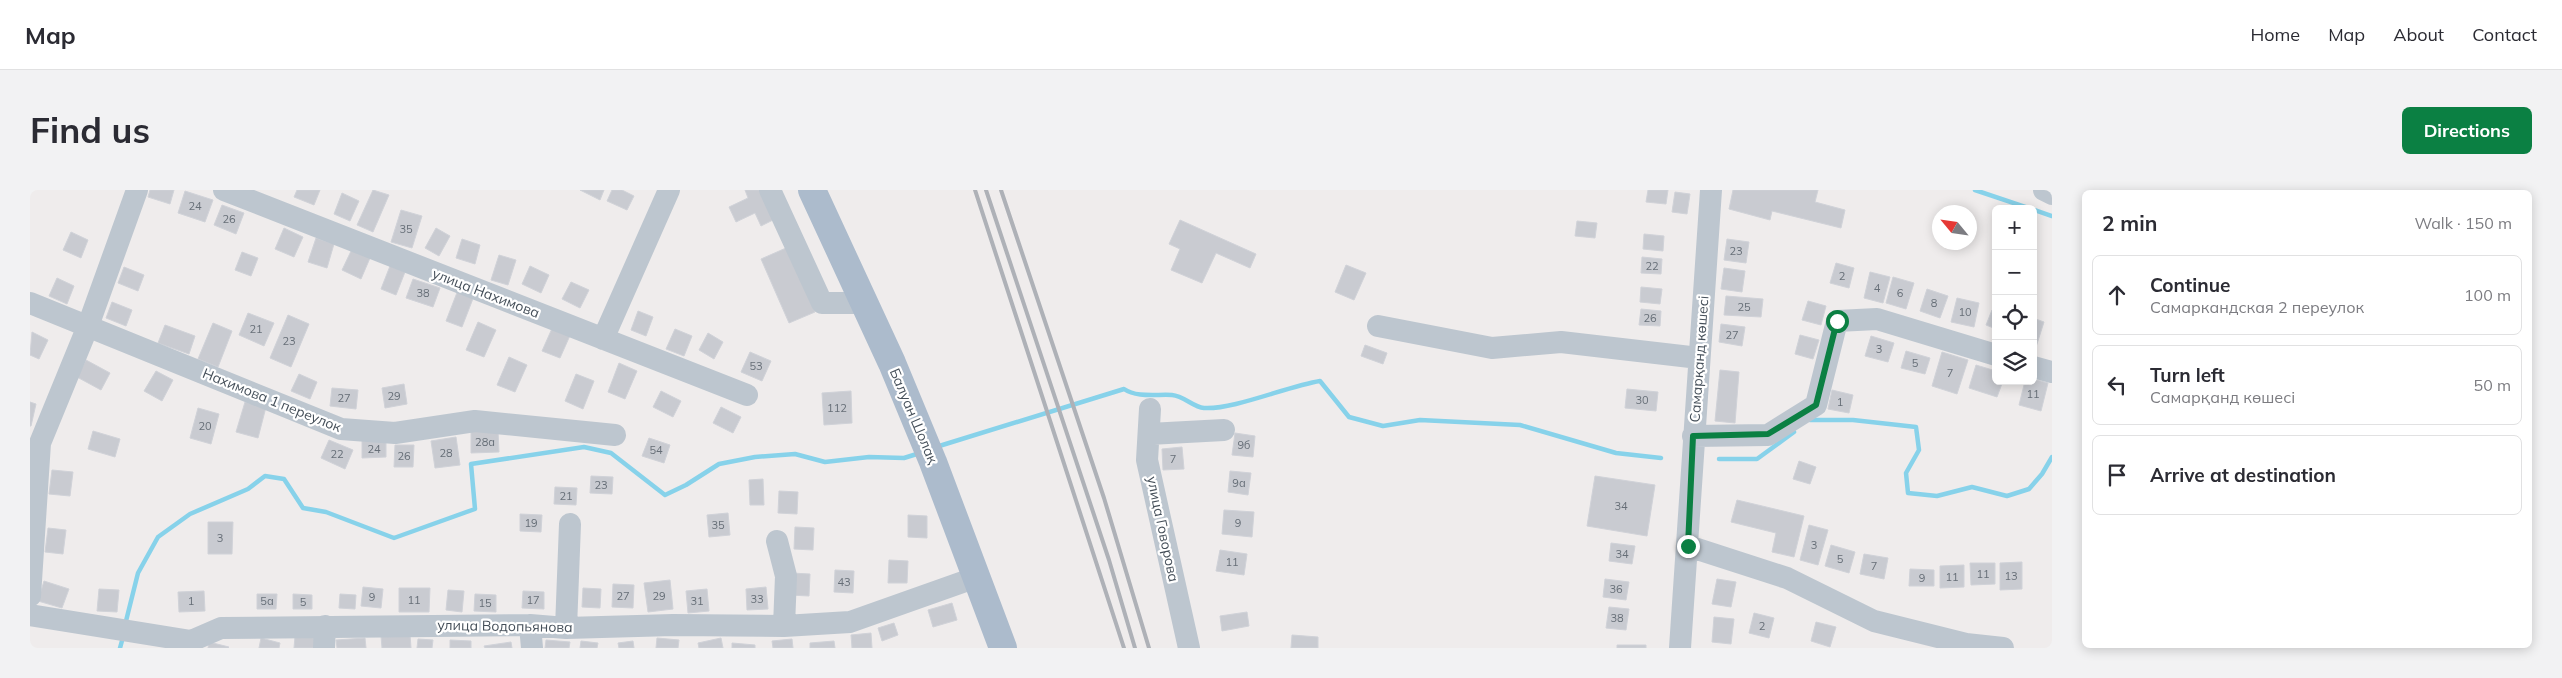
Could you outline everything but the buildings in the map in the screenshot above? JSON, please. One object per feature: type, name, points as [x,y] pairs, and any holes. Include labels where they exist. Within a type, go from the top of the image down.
[{"type":"main road","name":"Балуан Шолақ","points":[[812,190],[864,303],[933,462],[1003,648]]},
{"type":"street","points":[[30,596],[35,442],[88,326],[138,190]]},
{"type":"street","name":"улица Нахимова","points":[[224,190],[748,395]]},
{"type":"street","points":[[603,339],[669,190]]},
{"type":"street","points":[[770,190],[822,303],[864,303]]},
{"type":"street","name":"Самарқанд көшесі","points":[[1680,648],[1711,190]]},
{"type":"street","points":[[2044,190],[2052,194]]},
{"type":"street","name":"Нахимова 1 переулок","points":[[30,303],[341,429],[395,433],[475,421],[615,436]]},
{"type":"street","points":[[1693,436],[1768,434],[1816,405],[1837,321],[1877,320],[1992,354]]},
{"type":"street","points":[[1378,326],[1492,348],[1561,342],[1699,358]]},
{"type":"street","points":[[2037,368],[2052,372]]},
{"type":"street","name":"улица Говорова","points":[[1150,410],[1148,460],[1189,648]]},
{"type":"street","points":[[1149,434],[1224,430]]},
{"type":"street","points":[[566,628],[570,524]]},
{"type":"street","points":[[777,541],[786,576],[784,626]]},
{"type":"street","points":[[1688,546],[1787,578],[1874,621],[1943,642],[2004,648]]},
{"type":"street","name":"улица Водопьянова","points":[[30,615],[191,641],[221,628],[325,637],[530,625],[566,628],[673,625],[784,626],[850,622],[977,577]]},
{"type":"street","points":[[530,625],[532,648]]},
{"type":"waterway","points":[[1975,190],[2052,216]]},
{"type":"waterway","points":[[936,447],[1124,389],[1141,395],[1172,395],[1181,397],[1196,406],[1216,408],[1320,381],[1349,417],[1383,426],[1420,420],[1520,425],[1616,453],[1661,458]]},
{"type":"waterway","points":[[1810,420],[1853,420],[1916,427],[1919,450],[1906,473],[1908,493],[1937,496],[1972,487],[2007,496],[2029,489],[2042,474],[2052,457]]},
{"type":"waterway","points":[[1719,459],[1757,459],[1794,432]]},
{"type":"waterway","points":[[125,625],[138,573],[158,537],[190,514],[248,489],[265,476],[284,479],[303,508],[326,512],[394,538],[475,509],[471,464],[584,447],[611,453],[665,495],[686,485],[719,464],[755,457],[795,454],[825,462],[869,457],[904,458],[920,453]]},
{"type":"waterway","points":[[120,648],[123,637]]},
{"type":"railway","points":[[975,190],[1124,648]]},
{"type":"railway","points":[[986,190],[1109,560],[1135,648]]},
{"type":"railway","points":[[1001,190],[1104,498],[1149,648]]},
{"type":"route","points":[[1688,546],[1693,436],[1768,434],[1816,405],[1837,321]]}]
